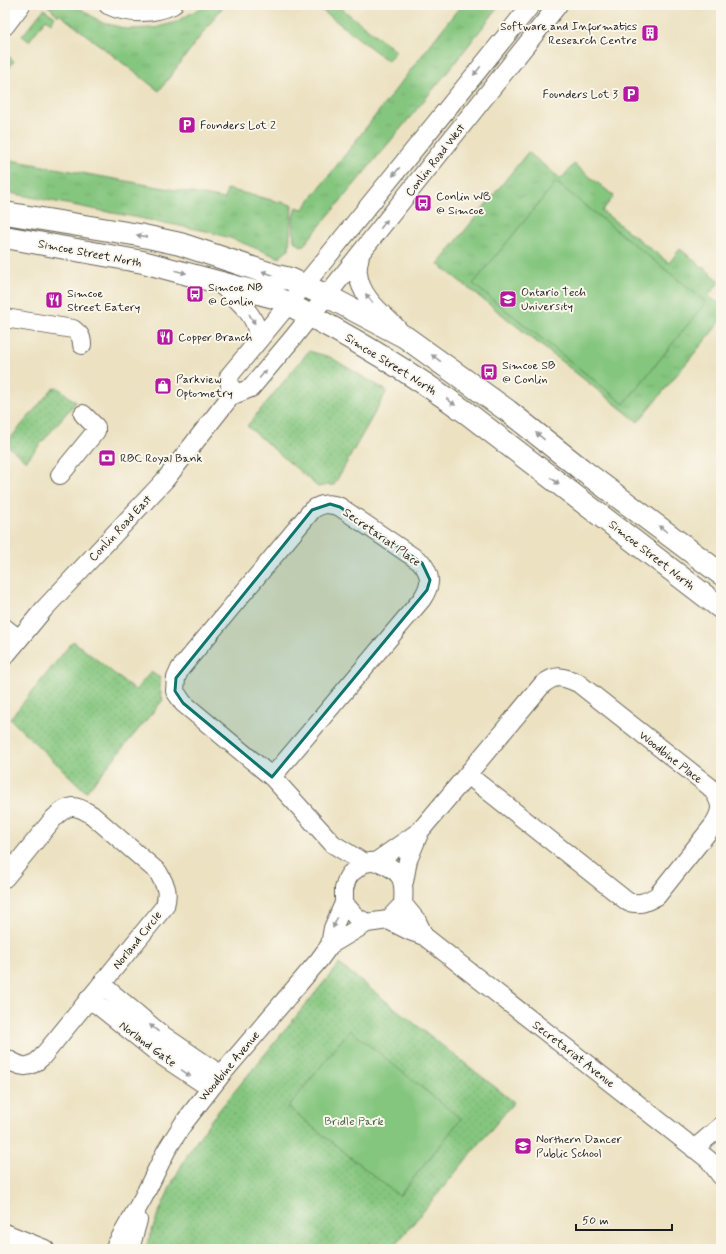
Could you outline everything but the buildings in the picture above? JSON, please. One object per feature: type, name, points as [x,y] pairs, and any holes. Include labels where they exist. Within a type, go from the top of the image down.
[{"type":"main road","name":"Simcoe Street North","points":[[5,213],[139,235],[180,244],[290,279],[327,296],[406,336],[508,411],[581,469],[721,574]]},
{"type":"main road","name":"Simcoe Street North","points":[[5,237],[143,262],[277,298],[392,363],[460,408],[721,608]]},
{"type":"street","points":[[5,26],[22,5]]},
{"type":"street","points":[[108,5],[131,11],[144,12],[156,11],[173,5]]},
{"type":"street","name":"Conlin Road West","points":[[303,286],[531,5]]},
{"type":"street","name":"Conlin Road West","points":[[311,316],[558,5]]},
{"type":"street","points":[[360,255],[358,272],[360,286],[368,299],[406,336]]},
{"type":"street","points":[[216,281],[236,298],[247,311],[255,324],[257,336],[251,350]]},
{"type":"street","points":[[303,286],[229,376],[231,396],[251,388],[311,316]]},
{"type":"street","points":[[5,318],[73,329],[82,338],[82,345]]},
{"type":"street","name":"Conlin Road East","points":[[5,656],[12,633],[44,609],[165,480],[231,396]]},
{"type":"street","points":[[60,475],[96,431],[95,425],[83,414]]},
{"type":"street","name":"Secretariat Place","points":[[272,777],[422,599],[430,580],[428,571],[422,563],[340,507],[330,504],[320,505],[312,510],[180,669],[176,678],[175,690],[183,703],[272,777],[333,844],[347,879]]},
{"type":"street","name":"Woodbine Place","points":[[370,862],[420,831],[542,685],[550,679],[557,677],[567,678],[578,683],[704,783],[718,797],[720,807],[719,817],[657,896],[638,904],[628,902],[468,775]]},
{"type":"street","name":"Norland Circle","points":[[5,878],[54,818],[62,811],[72,806],[82,809],[92,815],[158,872],[165,884],[168,896],[164,906],[35,1063],[28,1067],[18,1065],[5,1058]]},
{"type":"street","name":"Woodbine Place","points":[[404,882],[408,860],[420,831]]},
{"type":"street","name":"Secretariat Place","points":[[333,844],[370,862]]},
{"type":"street","points":[[370,862],[390,867],[404,882],[404,904],[398,912],[388,920],[367,923],[356,917],[344,903],[344,889],[350,874],[370,862]]},
{"type":"street","name":"Woodbine Avenue","points":[[330,945],[333,928],[344,903]]},
{"type":"street","name":"Secretariat Avenue","points":[[404,904],[417,921],[424,936]]},
{"type":"street","name":"Secretariat Avenue","points":[[388,920],[424,936],[694,1149],[715,1155],[721,1176]]},
{"type":"street","name":"Woodbine Avenue","points":[[114,1249],[143,1198],[166,1151],[183,1124],[215,1082],[319,960],[330,945],[367,923]]},
{"type":"street","name":"Norland Gate","points":[[95,991],[159,1054],[215,1082]]},
{"type":"street","points":[[694,1149],[721,1126]]},
{"type":"street","name":"Woodbine Avenue","points":[[130,1249],[143,1198]]},
{"type":"street","points":[[5,1233],[45,1249]]},
{"type":"highlighted area","points":[[330,504],[340,507],[422,563],[430,580],[427,590],[272,777],[183,703],[175,691],[176,678],[312,510]]},
{"type":"green space","points":[[47,5],[75,5],[101,22],[127,29],[155,28],[176,22],[203,5],[224,5],[159,91],[59,14],[58,16]]},
{"type":"green space","points":[[315,5],[337,5],[396,51],[388,61]]},
{"type":"green space","points":[[461,5],[500,5],[446,74],[304,245],[301,246],[294,241],[293,217],[296,207],[303,209]]},
{"type":"green space","points":[[44,9],[55,17],[51,23],[46,19],[29,41],[22,36]]},
{"type":"green space","points":[[7,55],[14,61],[5,73],[5,57]]},
{"type":"green space","points":[[528,152],[561,179],[574,164],[614,196],[602,211],[669,263],[680,249],[720,281],[708,296],[721,305],[721,321],[638,422],[438,264]]},
{"type":"green space","points":[[5,159],[225,199],[227,189],[292,205],[289,249],[285,251],[280,258],[230,238],[206,231],[5,192]]},
{"type":"green space","points":[[556,182],[706,302],[624,404],[473,284]]},
{"type":"green space","points":[[309,351],[330,357],[387,391],[334,485],[318,487],[247,426]]},
{"type":"green space","points":[[57,387],[76,402],[26,461],[8,446],[8,441],[52,389]]},
{"type":"green space","points":[[73,641],[135,690],[151,672],[160,678],[160,690],[163,700],[86,792],[10,719]]},
{"type":"green space","name":"Bridle Park","points":[[339,964],[514,1102],[392,1249],[145,1249],[173,1181],[189,1152],[211,1120]]},
{"type":"green space","points":[[350,1030],[461,1119],[399,1196],[288,1107]]},
{"type":"place","name":"Software and Informatics Research Centre","points":[[650,33]]},
{"type":"place","name":"Founders Lot 3","points":[[631,94]]},
{"type":"place","name":"Founders Lot 2","points":[[187,125]]},
{"type":"place","name":"Conlin WB @ Simcoe","points":[[423,203]]},
{"type":"place","name":"Simcoe NB @ Conlin","points":[[195,294]]},
{"type":"place","name":"Ontario Tech University","points":[[508,299]]},
{"type":"place","name":"Simcoe Street Eatery","points":[[54,300]]},
{"type":"place","name":"Copper Branch","points":[[165,337]]},
{"type":"place","name":"Simcoe SB @ Conlin","points":[[489,372]]},
{"type":"place","name":"Parkview Optometry","points":[[163,386]]},
{"type":"place","name":"RBC Royal Bank","points":[[107,458]]},
{"type":"place","name":"Northern Dancer Public School","points":[[523,1146]]}]
